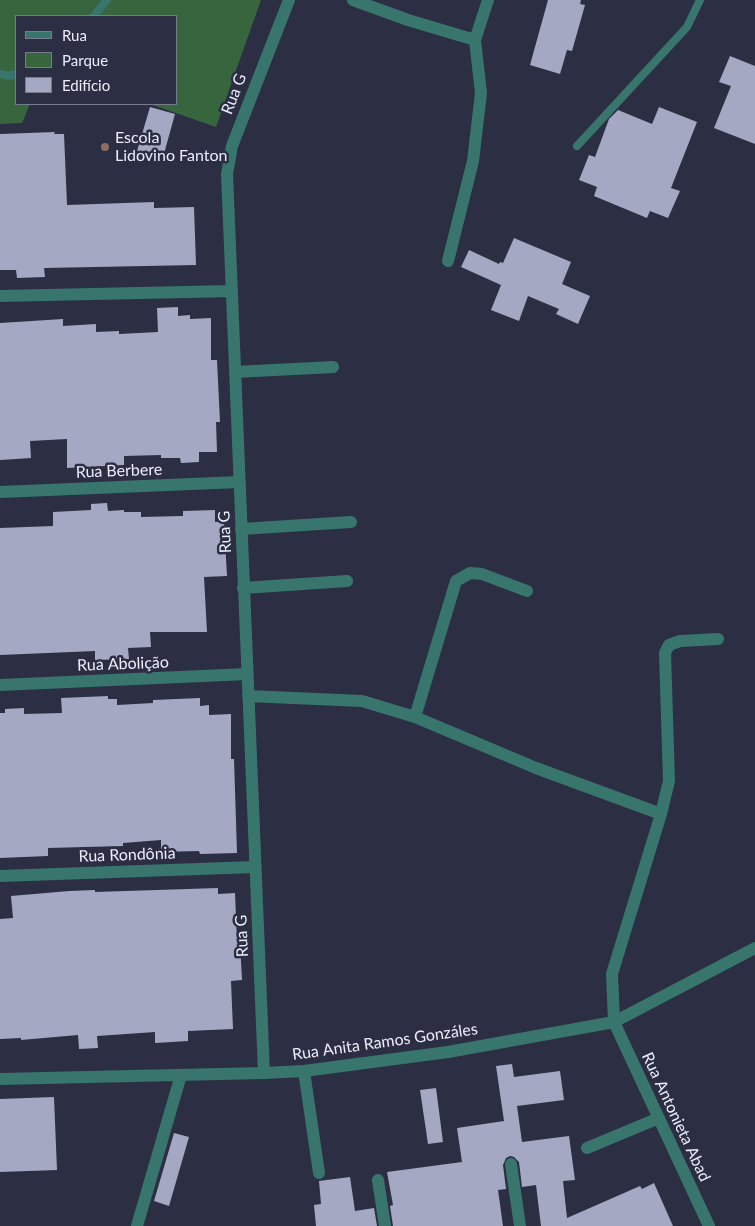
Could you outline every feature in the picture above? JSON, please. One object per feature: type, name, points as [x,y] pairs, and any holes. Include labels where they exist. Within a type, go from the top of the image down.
[{"type":"street","name":"Rua G","points":[[264,1073],[227,174],[232,146],[289,0]]},
{"type":"street","points":[[353,0],[408,20],[475,40]]},
{"type":"street","points":[[448,261],[473,161],[481,93],[475,40],[488,0]]},
{"type":"street","points":[[0,296],[232,291]]},
{"type":"street","points":[[235,372],[333,367]]},
{"type":"street","name":"Rua Berbere","points":[[0,492],[239,482]]},
{"type":"street","points":[[241,529],[352,522]]},
{"type":"street","points":[[415,717],[456,581],[470,573],[482,574],[527,591]]},
{"type":"street","points":[[243,588],[348,582]]},
{"type":"street","points":[[614,1022],[612,974],[661,814],[669,781],[665,653],[669,645],[680,641],[718,639]]},
{"type":"street","name":"Rua Abolição","points":[[0,685],[247,674]]},
{"type":"street","points":[[248,696],[362,700],[415,717],[536,768],[661,814]]},
{"type":"street","name":"Rua Rondônia","points":[[0,876],[255,867]]},
{"type":"street","name":"Rua Anita Ramos Gonzáles","points":[[0,1079],[304,1071],[448,1052],[614,1022],[755,948]]},
{"type":"street","name":"Rua Antonieta Abad","points":[[614,1022],[709,1226]]},
{"type":"street","points":[[304,1071],[319,1173]]},
{"type":"street","points":[[137,1226],[181,1075]]},
{"type":"street","points":[[587,1148],[658,1118]]},
{"type":"street","points":[[511,1164],[520,1226]]},
{"type":"street","points":[[378,1180],[385,1226]]},
{"type":"lane","points":[[95,15],[107,0]]},
{"type":"lane","points":[[577,146],[687,27],[700,0]]},
{"type":"lane","points":[[0,74],[8,76],[15,74]]},
{"type":"green space","points":[[0,0],[261,0],[216,127],[153,105],[178,105],[178,15],[15,15],[15,105],[30,105],[22,123],[0,124]]},
{"type":"building","points":[[548,0],[581,0],[580,4],[585,5],[572,51],[567,50],[560,74],[530,65]]},
{"type":"building","points":[[730,56],[755,66],[755,144],[714,128],[731,86],[719,82]]},
{"type":"building","points":[[150,107],[175,114],[162,161],[137,151]]},
{"type":"building","points":[[659,107],[697,122],[671,188],[680,191],[668,218],[650,211],[647,218],[594,196],[597,187],[579,180],[589,155],[595,157],[609,119],[618,110],[652,124]]},
{"type":"building","points":[[55,132],[54,134],[64,134],[67,205],[154,202],[154,208],[194,207],[196,265],[44,268],[45,277],[17,278],[16,270],[0,270],[0,134]]},
{"type":"building","points":[[514,238],[571,262],[562,284],[590,296],[578,324],[556,314],[559,309],[528,296],[519,321],[491,310],[501,285],[461,267],[469,250],[499,264],[500,262],[503,263]]},
{"type":"building","points":[[178,307],[178,316],[190,315],[190,319],[211,318],[211,360],[217,360],[220,422],[216,422],[217,452],[199,452],[199,462],[181,463],[180,458],[161,458],[161,455],[124,456],[124,465],[67,468],[67,439],[30,441],[31,458],[0,460],[0,323],[63,319],[63,326],[96,324],[96,332],[119,331],[119,334],[158,332],[157,308]]},
{"type":"building","points":[[107,503],[108,511],[141,512],[141,517],[183,516],[183,511],[215,510],[215,522],[224,522],[227,576],[204,577],[207,632],[150,632],[151,647],[128,648],[129,659],[95,660],[95,651],[0,655],[0,528],[53,526],[53,512],[91,510],[91,504]]},
{"type":"building","points":[[108,696],[108,699],[117,699],[117,705],[153,703],[153,700],[200,698],[200,706],[209,705],[209,715],[231,714],[231,759],[234,759],[237,853],[161,852],[161,840],[123,843],[123,846],[48,848],[48,856],[0,858],[0,713],[5,713],[5,709],[24,708],[24,714],[62,713],[61,698]]},
{"type":"building","points":[[218,888],[218,894],[235,893],[237,942],[240,942],[242,980],[231,981],[233,1029],[188,1031],[188,1041],[155,1043],[155,1032],[97,1036],[98,1048],[79,1049],[78,1035],[21,1040],[21,1038],[0,1039],[0,919],[13,918],[11,896],[69,891],[95,890],[95,892]]},
{"type":"building","points":[[512,1064],[514,1077],[560,1071],[564,1100],[517,1106],[522,1142],[569,1136],[575,1180],[563,1181],[567,1218],[640,1186],[642,1189],[654,1183],[673,1226],[541,1226],[536,1185],[522,1187],[519,1162],[510,1156],[506,1158],[503,1165],[506,1189],[498,1190],[503,1226],[393,1226],[390,1206],[393,1205],[387,1172],[462,1162],[457,1128],[504,1121],[496,1066]]},
{"type":"building","points":[[436,1088],[443,1142],[428,1144],[420,1090]]},
{"type":"building","points":[[54,1097],[57,1170],[0,1172],[0,1099]]},
{"type":"building","points":[[174,1133],[189,1137],[169,1206],[154,1201]]},
{"type":"building","points":[[350,1177],[355,1211],[374,1208],[377,1226],[316,1226],[314,1205],[321,1204],[319,1181]]},
{"type":"place","name":"Escola Lidovino Fanton","points":[[105,147]]}]
